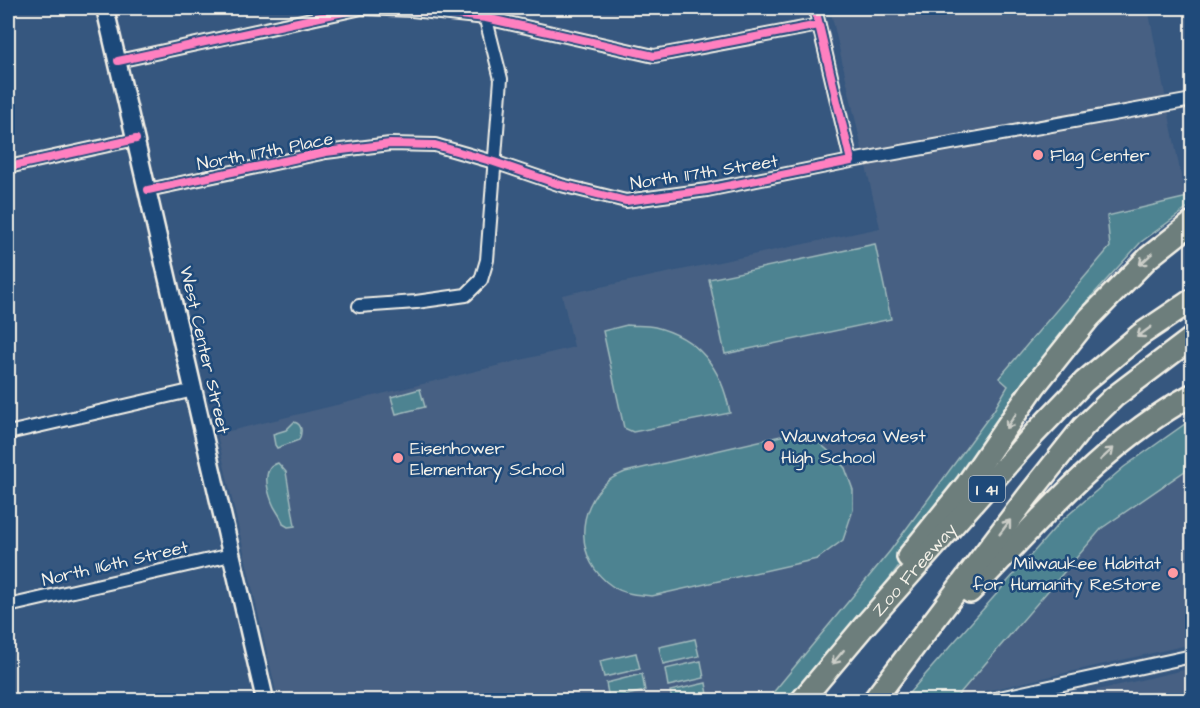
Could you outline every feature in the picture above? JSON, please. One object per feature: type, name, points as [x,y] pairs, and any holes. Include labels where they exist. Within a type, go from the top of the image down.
[{"type":"highway","points":[[865,625],[896,572],[967,484],[1034,387],[1089,318],[1142,263],[1192,223]]},
{"type":"highway","name":"Zoo Freeway","points":[[802,700],[865,625],[1034,434],[1084,382],[1140,335],[1192,300]]},
{"type":"highway","name":"I 41","points":[[874,700],[1083,427],[1114,397],[1192,338]]},
{"type":"highway","points":[[908,658],[1094,466],[1136,430],[1192,395]]},
{"type":"street","name":"West Center Street","points":[[105,8],[265,700]]},
{"type":"street","points":[[118,61],[362,8],[484,13],[654,56],[819,25]]},
{"type":"street","points":[[814,8],[851,161]]},
{"type":"street","points":[[359,306],[416,302],[466,295],[481,280],[487,260],[501,79],[484,13]]},
{"type":"street","name":"North 117th Street","points":[[494,162],[561,185],[626,201],[707,190],[851,161],[1192,100]]},
{"type":"street","points":[[8,167],[136,139]]},
{"type":"street","name":"North 117th Place","points":[[148,190],[326,152],[390,144],[435,145],[494,162]]},
{"type":"street","points":[[8,433],[194,390]]},
{"type":"street","name":"North 116th Street","points":[[8,606],[231,555]]},
{"type":"street","points":[[990,700],[1192,656]]},
{"type":"shaded area","points":[[830,8],[1148,8],[1185,196],[1192,183],[1192,195],[1108,216],[1110,247],[1000,378],[1008,386],[994,410],[890,551],[767,700],[278,700],[217,434],[574,347],[562,295],[880,228]]},
{"type":"shaded area","points":[[1192,466],[1192,644],[956,698],[1102,528]]},
{"type":"shaded area","points":[[1192,668],[1192,700],[1055,700]]},
{"type":"green space","points":[[1192,196],[1192,205],[1141,242],[1079,310],[1011,415],[857,622],[793,700],[767,700],[890,551],[994,410],[1008,386],[999,378],[1110,247],[1107,216]]},
{"type":"green space","points":[[875,244],[891,319],[725,354],[709,279]]},
{"type":"green space","points":[[627,325],[652,326],[671,332],[696,347],[715,369],[730,413],[633,432],[624,428],[603,331]]},
{"type":"green space","points":[[420,389],[425,407],[396,414],[391,397]]},
{"type":"green space","points":[[1192,419],[1192,466],[1102,528],[954,700],[903,700],[1060,522],[1124,467]]},
{"type":"green space","points":[[294,422],[301,429],[299,440],[277,448],[273,434],[286,430]]},
{"type":"green space","points":[[785,435],[818,442],[845,468],[853,490],[853,510],[843,540],[817,559],[652,596],[621,591],[600,575],[591,563],[584,535],[585,520],[597,493],[614,477],[625,472]]},
{"type":"green space","points":[[278,463],[286,472],[295,526],[288,527],[283,524],[268,491],[267,474],[269,469]]},
{"type":"green space","points":[[695,639],[699,656],[663,664],[659,647]]},
{"type":"green space","points":[[636,653],[640,669],[604,677],[600,661]]},
{"type":"green space","points":[[701,661],[704,678],[668,686],[665,669]]},
{"type":"green space","points":[[642,674],[645,691],[609,699],[606,683]]},
{"type":"green space","points":[[706,683],[709,700],[672,700],[670,691]]},
{"type":"cycle path","points":[[118,61],[362,8],[412,10],[486,18],[654,56],[819,25]]},
{"type":"cycle path","points":[[148,190],[326,152],[390,144],[435,145],[561,185],[626,201],[707,190],[851,161],[815,8]]},
{"type":"cycle path","points":[[8,167],[136,139]]},
{"type":"place","name":"Flag Center","points":[[1038,155]]},
{"type":"place","name":"Wauwatosa West High School","points":[[769,446]]},
{"type":"place","name":"Eisenhower Elementary School","points":[[398,458]]},
{"type":"place","name":"Milwaukee Habitat for Humanity ReStore","points":[[1173,573]]}]
